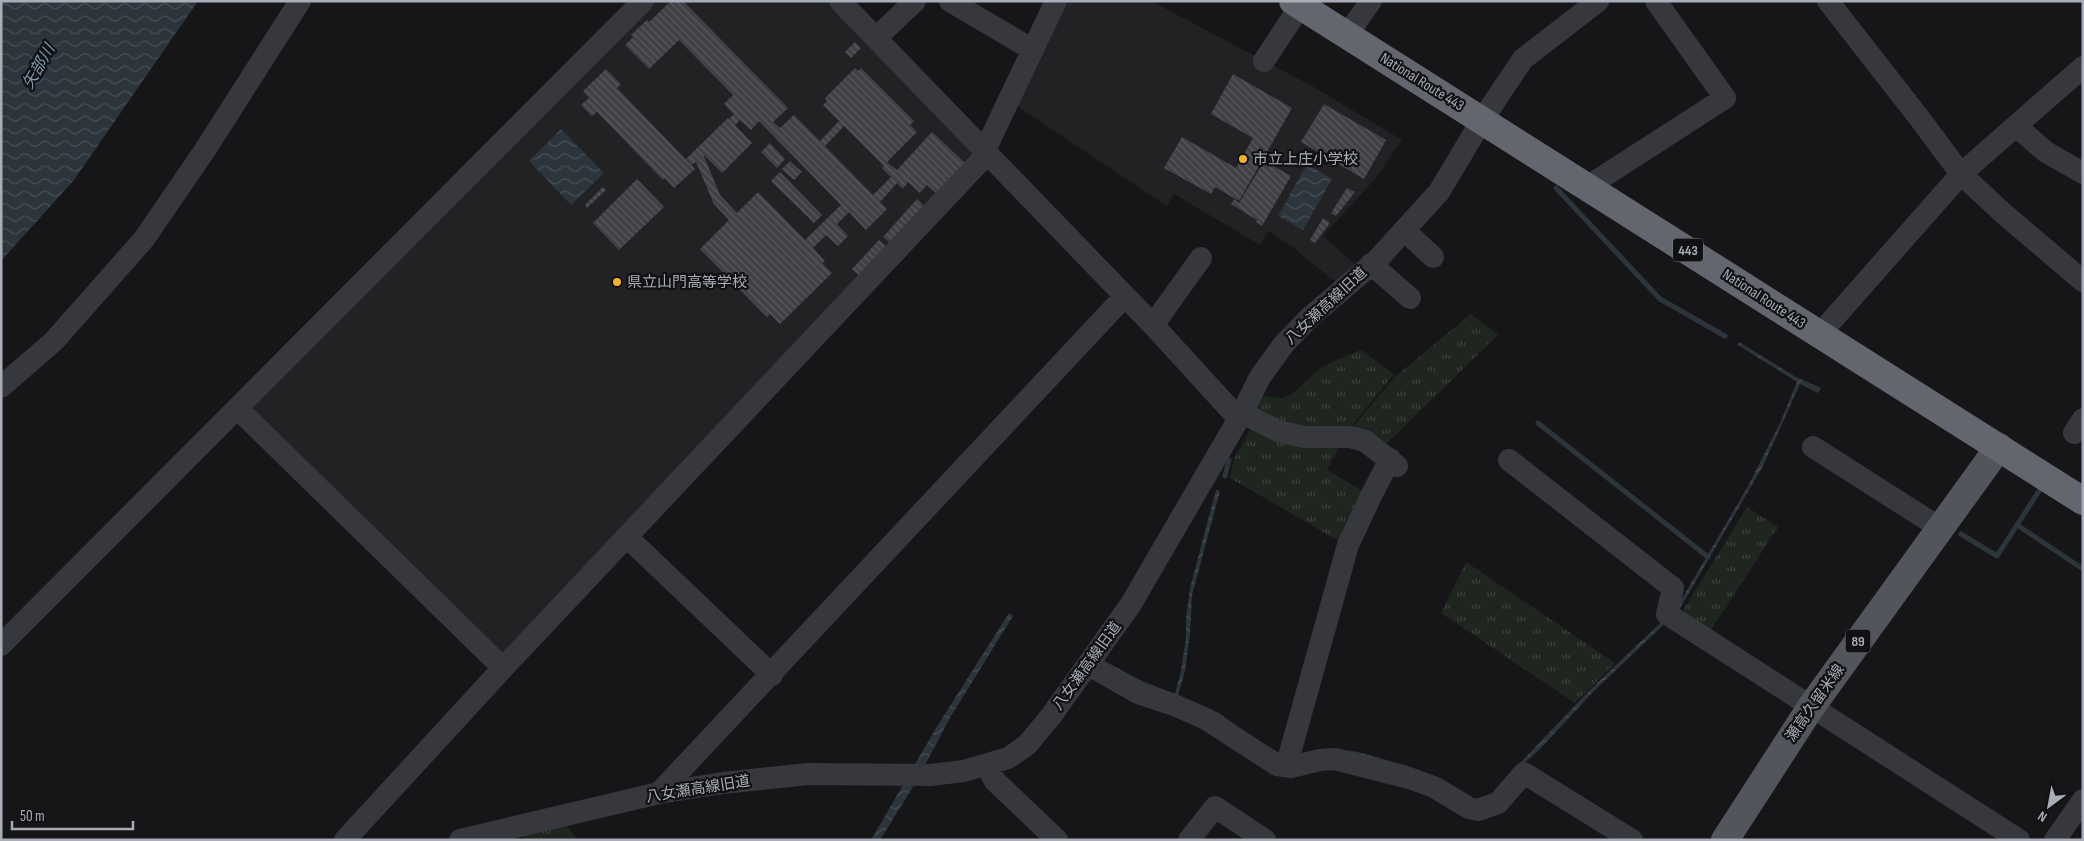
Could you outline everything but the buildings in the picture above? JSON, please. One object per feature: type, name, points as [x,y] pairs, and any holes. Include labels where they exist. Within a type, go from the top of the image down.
[{"type":"highway","name":"National Route 443","points":[[1296,3],[2083,501]]},
{"type":"main road","name":"瀬高久留米線","points":[[1725,840],[1811,707],[1999,447]]},
{"type":"street","points":[[1,387],[54,341],[144,239],[205,150],[300,1]]},
{"type":"street","points":[[1,645],[643,1]]},
{"type":"street","points":[[840,1],[1241,416],[1278,431],[1304,437],[1350,438],[1365,441],[1394,463],[1371,496],[1348,545],[1290,753]]},
{"type":"street","points":[[876,38],[915,1]]},
{"type":"street","points":[[950,1],[1033,50]]},
{"type":"street","points":[[345,840],[503,668],[986,152],[1056,1]]},
{"type":"street","points":[[1347,35],[1371,1]]},
{"type":"street","name":"八女瀬高線旧道","points":[[460,840],[659,793],[723,784],[808,774],[930,775],[964,771],[1008,758],[1027,745],[1051,716],[1131,604],[1241,416],[1260,377],[1284,344],[1309,318],[1371,264],[1439,192],[1482,120],[1523,60],[1598,1]]},
{"type":"street","points":[[1588,187],[1725,98],[1656,1]]},
{"type":"street","points":[[1828,1],[1961,174],[2004,214],[2083,281]]},
{"type":"street","points":[[1264,61],[1296,3]]},
{"type":"street","points":[[1819,335],[1961,174],[2083,66]]},
{"type":"street","points":[[2016,126],[2046,152],[2083,173]]},
{"type":"street","points":[[1404,230],[1433,257]]},
{"type":"street","points":[[1153,325],[1201,258]]},
{"type":"street","points":[[1371,264],[1410,298]]},
{"type":"street","points":[[659,793],[772,675],[1125,296]]},
{"type":"street","points":[[238,409],[503,668]]},
{"type":"street","points":[[1813,448],[1940,528]]},
{"type":"street","points":[[1509,460],[1673,588],[1667,614],[2019,840]]},
{"type":"street","points":[[627,537],[772,675]]},
{"type":"street","points":[[1089,664],[1138,692],[1206,719],[1277,765],[1291,767],[1320,760],[1335,759],[1426,784],[1469,808],[1478,810],[1498,803],[1524,773],[1632,840]]},
{"type":"street","points":[[988,764],[995,780],[1057,840]]},
{"type":"street","points":[[2055,840],[2083,800]]},
{"type":"street","points":[[1189,840],[1214,807],[1265,840]]},
{"type":"shaded area","name":"県立山門高等学校","points":[[650,1],[834,1],[981,155],[502,662],[245,409]]},
{"type":"shaded area","name":"市立上庄小学校","points":[[1065,1],[1151,1],[1312,86],[1402,140],[1376,178],[1323,236],[1359,268],[1339,285],[1295,249],[1269,231],[1260,245],[1174,194],[1167,206],[1017,106]]},
{"type":"green space","points":[[1471,314],[1498,335],[1383,447],[1350,430],[1396,376]]},
{"type":"green space","points":[[1361,350],[1394,374],[1349,429],[1312,432],[1254,413],[1261,396],[1282,398],[1291,395],[1318,370]]},
{"type":"green space","points":[[1252,427],[1341,444],[1327,470],[1368,494],[1344,544],[1230,478],[1234,459]]},
{"type":"green space","points":[[1747,507],[1778,527],[1709,633],[1680,615]]},
{"type":"green space","points":[[1466,562],[1615,663],[1575,703],[1441,613]]},
{"type":"green space","points":[[565,824],[578,840],[527,840],[521,833]]},
{"type":"water","name":"矢部川","points":[[1,1],[198,1],[74,180],[1,261]]},
{"type":"water","points":[[561,129],[604,173],[571,205],[529,161]]},
{"type":"water","points":[[1307,164],[1332,179],[1303,230],[1278,216]]},
{"type":"water","points":[[1739,342],[1796,377],[1821,388],[1818,393],[1800,384],[1763,466],[1679,610],[1593,692],[1540,749],[1522,765],[1520,763],[1591,689],[1677,607],[1747,488],[1780,423],[1797,382],[1738,345]]},
{"type":"water","points":[[1216,490],[1220,491],[1192,595],[1185,671],[1178,695],[1219,713],[1253,738],[1285,756],[1336,749],[1358,752],[1408,766],[1407,768],[1287,759],[1138,683],[1101,659],[1142,681],[1175,694],[1181,671],[1186,637],[1186,618],[1190,588]]},
{"type":"water","points":[[1009,613],[1013,616],[951,716],[916,782],[880,840],[871,840],[936,728]]},
{"type":"waterway","points":[[1556,188],[1660,299],[1725,336]]},
{"type":"waterway","points":[[1538,423],[1708,557]]},
{"type":"waterway","points":[[1225,476],[1229,460]]},
{"type":"waterway","points":[[1961,534],[1997,556],[2039,491]]},
{"type":"waterway","points":[[2017,525],[2083,569]]},
{"type":"place","name":"市立上庄小学校","points":[[1243,159]]},
{"type":"place","name":"県立山門高等学校","points":[[617,282]]}]
